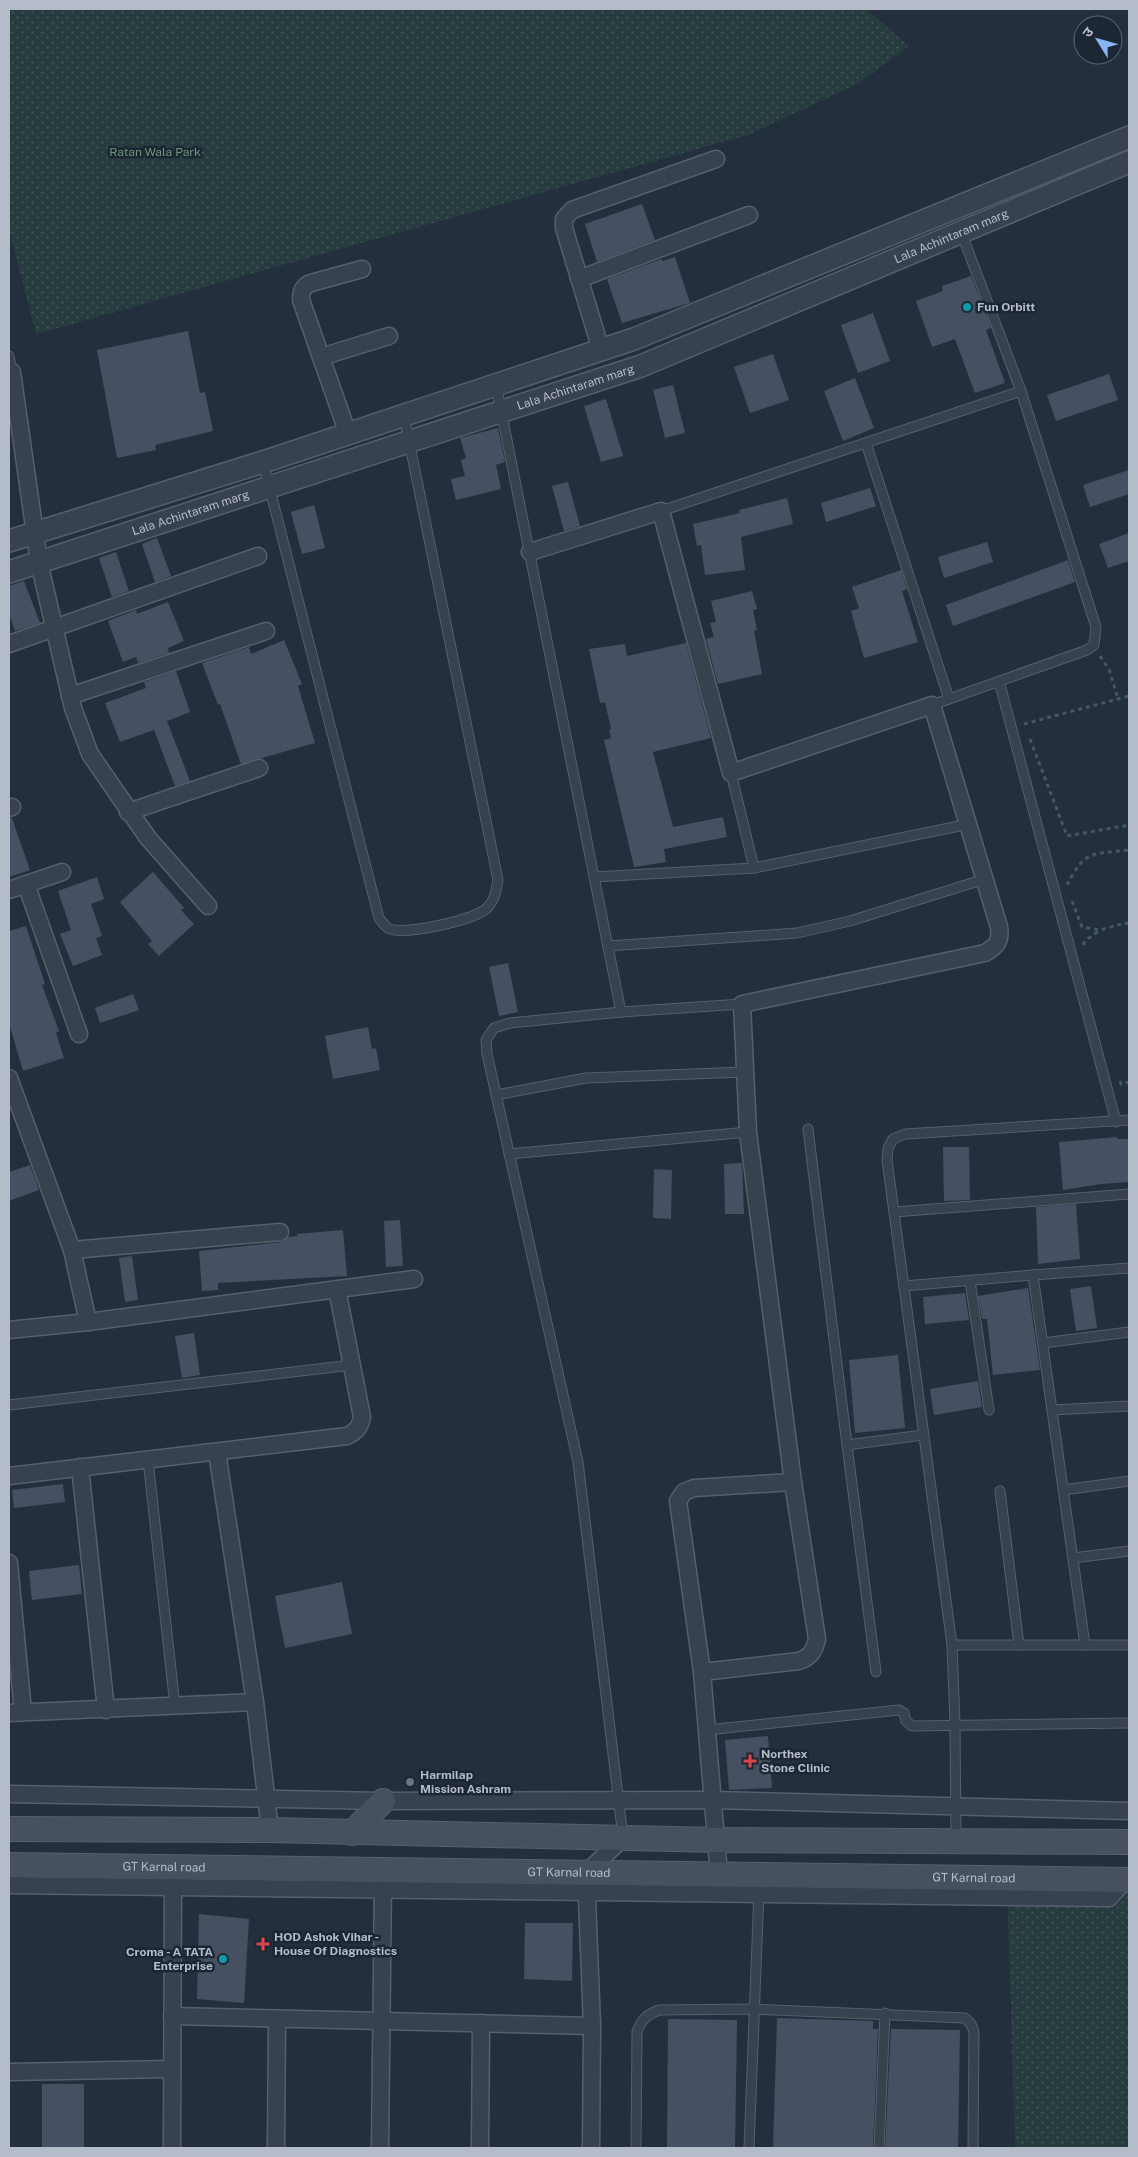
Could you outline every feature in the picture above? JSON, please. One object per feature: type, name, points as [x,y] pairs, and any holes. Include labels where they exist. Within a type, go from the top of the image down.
[{"type":"main road","points":[[352,1833],[382,1800]]},
{"type":"main road","points":[[9,1828],[270,1830],[716,1840],[1129,1842]]},
{"type":"main road","points":[[1065,1879],[1068,1842]]},
{"type":"main road","name":"GT Karnal road","points":[[9,1865],[173,1877],[586,1883],[719,1874],[759,1884],[1065,1879],[1127,1880]]},
{"type":"street","name":"Lala Achintaram marg","points":[[9,542],[35,532],[263,462],[634,339],[1129,137]]},
{"type":"street","points":[[601,350],[564,228],[567,214],[572,210],[716,160]]},
{"type":"street","name":"Lala Achintaram marg","points":[[9,572],[641,366],[1129,162]]},
{"type":"street","points":[[579,279],[749,215]]},
{"type":"street","points":[[348,434],[301,300],[301,293],[304,285],[362,269]]},
{"type":"street","points":[[321,357],[389,336]]},
{"type":"street","points":[[10,367],[39,562],[70,696],[90,754],[128,812],[208,906]]},
{"type":"street","points":[[530,552],[661,510],[731,773],[932,705],[969,824],[1000,938],[995,947],[985,953],[742,1004],[748,1132],[793,1482],[817,1639],[814,1650],[808,1658],[799,1661],[702,1672]]},
{"type":"street","points":[[9,644],[258,556]]},
{"type":"street","points":[[70,696],[266,631]]},
{"type":"street","points":[[128,812],[259,768]]},
{"type":"street","points":[[9,890],[62,872]]},
{"type":"street","points":[[26,884],[79,1034]]},
{"type":"street","points":[[9,1078],[72,1250],[88,1322]]},
{"type":"street","points":[[72,1250],[280,1232]]},
{"type":"street","points":[[9,1330],[88,1322],[414,1279]]},
{"type":"street","points":[[9,1476],[348,1436],[356,1432],[362,1417],[337,1289]]},
{"type":"street","points":[[217,1452],[255,1702],[270,1830]]},
{"type":"street","points":[[80,1467],[106,1710]]},
{"type":"street","points":[[719,1874],[702,1672],[678,1501],[684,1492],[694,1488],[793,1482]]},
{"type":"street","points":[[9,1564],[16,1713],[255,1702]]},
{"type":"street","points":[[9,1794],[266,1800],[713,1800],[1129,1811]]},
{"type":"street","points":[[591,2148],[592,2026],[586,1883],[623,1838]]},
{"type":"street","points":[[9,1885],[173,1877],[172,2148]]},
{"type":"street","points":[[380,2148],[383,1880]]},
{"type":"street","points":[[586,1883],[759,1884],[1109,1898],[1127,1880]]},
{"type":"street","points":[[172,2016],[592,2026]]},
{"type":"street","points":[[276,2148],[277,2019]]},
{"type":"street","points":[[480,2148],[481,2024]]},
{"type":"street","points":[[9,2072],[172,2069]]},
{"type":"lane","points":[[932,705],[1094,645],[1096,627],[1021,391],[961,232]]},
{"type":"lane","points":[[496,385],[621,1012]]},
{"type":"lane","points":[[661,510],[1021,391]]},
{"type":"lane","points":[[263,462],[379,918],[388,928],[403,932],[473,917],[486,909],[496,896],[498,880],[404,416]]},
{"type":"lane","points":[[866,442],[949,699]]},
{"type":"lane","points":[[999,681],[1116,1122]]},
{"type":"lane","points":[[731,773],[754,868]]},
{"type":"lane","points":[[594,877],[754,868],[969,824]]},
{"type":"lane","points":[[608,946],[739,939],[797,933],[850,921],[985,879]]},
{"type":"lane","points":[[623,1838],[578,1462],[496,1095],[486,1040],[494,1028],[510,1023],[621,1012],[742,1004]]},
{"type":"lane","points":[[496,1095],[586,1078],[745,1072]]},
{"type":"lane","points":[[956,1841],[956,1724],[952,1646],[887,1160],[888,1148],[893,1139],[905,1134],[1129,1120]]},
{"type":"lane","points":[[808,1129],[876,1672]]},
{"type":"lane","points":[[509,1154],[748,1132]]},
{"type":"lane","points":[[894,1212],[1129,1194]]},
{"type":"lane","points":[[904,1286],[1129,1268]]},
{"type":"lane","points":[[1033,1276],[1085,1645]]},
{"type":"lane","points":[[970,1281],[989,1410]]},
{"type":"lane","points":[[1043,1343],[1129,1332]]},
{"type":"lane","points":[[9,1405],[352,1365]]},
{"type":"lane","points":[[1052,1410],[1129,1406]]},
{"type":"lane","points":[[847,1445],[923,1435]]},
{"type":"lane","points":[[148,1460],[175,1706]]},
{"type":"lane","points":[[1063,1490],[1129,1481]]},
{"type":"lane","points":[[1000,1491],[1019,1645]]},
{"type":"lane","points":[[1072,1558],[1129,1551]]},
{"type":"lane","points":[[952,1646],[1129,1645]]},
{"type":"lane","points":[[707,1730],[899,1710],[904,1712],[906,1721],[912,1726],[1129,1723]]},
{"type":"lane","points":[[749,2148],[759,1884]]},
{"type":"lane","points":[[636,2148],[637,2032],[640,2022],[647,2014],[659,2010],[753,2009],[956,2016],[965,2018],[972,2024],[974,2032],[972,2148]]},
{"type":"lane","points":[[879,2148],[885,2013]]},
{"type":"path","points":[[1094,645],[1109,669],[1118,699]]},
{"type":"path","points":[[1129,696],[1024,724],[1067,836],[1129,824]]},
{"type":"path","points":[[1129,850],[1088,856],[1079,863],[1067,885],[1082,927],[1100,930],[1125,922],[1129,924]]},
{"type":"green space","name":"Ratan Wala Park","points":[[9,9],[866,9],[909,46],[857,84],[748,135],[36,334],[9,229]]},
{"type":"green space","points":[[1007,1883],[1129,1889],[1129,2148],[1015,2148]]},
{"type":"building","points":[[642,204],[655,240],[597,262],[585,224]]},
{"type":"building","points":[[675,257],[690,303],[622,323],[607,279],[662,259],[662,261]]},
{"type":"building","points":[[971,276],[991,328],[986,330],[1005,383],[975,393],[955,339],[932,347],[916,301],[943,291],[942,286]]},
{"type":"building","points":[[873,313],[890,361],[858,373],[841,325]]},
{"type":"building","points":[[188,331],[200,393],[205,392],[213,431],[155,445],[156,450],[117,458],[97,350]]},
{"type":"building","points":[[773,354],[789,400],[750,413],[734,367]]},
{"type":"building","points":[[1109,374],[1118,400],[1056,421],[1047,395]]},
{"type":"building","points":[[855,378],[874,428],[843,441],[824,391]]},
{"type":"building","points":[[673,385],[685,433],[665,438],[653,390]]},
{"type":"building","points":[[606,399],[623,456],[601,462],[584,406]]},
{"type":"building","points":[[498,428],[505,462],[496,465],[501,489],[456,500],[451,479],[465,476],[461,460],[466,458],[460,438]]},
{"type":"building","points":[[1129,470],[1129,494],[1090,507],[1083,485]]},
{"type":"building","points":[[568,482],[580,526],[564,531],[552,486]]},
{"type":"building","points":[[870,488],[876,506],[826,522],[821,503]]},
{"type":"building","points":[[787,498],[793,524],[741,537],[745,570],[705,575],[701,545],[697,546],[693,524],[740,513],[739,510]]},
{"type":"building","points":[[314,505],[325,548],[302,554],[291,512]]},
{"type":"building","points":[[1129,533],[1129,561],[1108,568],[1099,544]]},
{"type":"building","points":[[157,538],[171,576],[155,582],[142,544]]},
{"type":"building","points":[[987,542],[993,562],[944,578],[938,557]]},
{"type":"building","points":[[116,552],[129,591],[112,597],[99,558]]},
{"type":"building","points":[[1068,560],[1075,582],[953,626],[946,605]]},
{"type":"building","points":[[901,570],[907,589],[902,591],[918,642],[864,658],[851,611],[859,608],[852,587]]},
{"type":"building","points":[[24,581],[40,623],[15,631],[9,614],[9,586]]},
{"type":"building","points":[[752,591],[757,609],[753,610],[757,630],[754,631],[762,674],[718,684],[706,639],[714,637],[710,623],[716,622],[711,601]]},
{"type":"building","points":[[168,602],[184,641],[168,648],[169,653],[138,663],[136,657],[123,662],[108,621],[136,610],[137,614]]},
{"type":"building","points":[[284,640],[302,684],[298,686],[315,743],[241,764],[220,704],[218,705],[202,663],[249,647],[251,654]]},
{"type":"building","points":[[686,643],[711,738],[653,752],[673,827],[723,817],[727,837],[664,849],[666,862],[634,867],[604,740],[611,738],[609,730],[611,729],[605,702],[600,703],[589,649],[625,644],[627,656]]},
{"type":"building","points":[[176,671],[190,712],[167,721],[190,781],[175,786],[154,730],[120,742],[105,703],[146,688],[144,682]]},
{"type":"building","points":[[9,818],[12,818],[30,870],[9,877]]},
{"type":"building","points":[[153,872],[184,908],[181,910],[194,924],[159,956],[148,944],[152,941],[120,902]]},
{"type":"building","points":[[97,877],[104,899],[91,904],[102,936],[96,938],[102,955],[73,966],[60,934],[71,930],[58,891]]},
{"type":"building","points":[[26,926],[45,984],[42,985],[59,1031],[56,1033],[64,1058],[23,1071],[9,1023],[9,931]]},
{"type":"building","points":[[508,963],[518,1012],[499,1016],[489,967]]},
{"type":"building","points":[[133,994],[139,1010],[100,1023],[95,1008]]},
{"type":"building","points":[[368,1027],[372,1049],[376,1048],[380,1070],[333,1079],[325,1036]]},
{"type":"building","points":[[1117,1137],[1118,1139],[1129,1139],[1129,1182],[1063,1190],[1059,1142]]},
{"type":"building","points":[[943,1147],[969,1147],[970,1200],[944,1201]]},
{"type":"building","points":[[742,1163],[744,1214],[725,1214],[724,1164]]},
{"type":"building","points":[[30,1165],[39,1190],[9,1201],[9,1172]]},
{"type":"building","points":[[654,1169],[672,1170],[671,1219],[653,1218]]},
{"type":"building","points":[[1076,1204],[1080,1259],[1038,1264],[1036,1207]]},
{"type":"building","points":[[400,1220],[403,1266],[386,1267],[384,1221]]},
{"type":"building","points":[[343,1230],[347,1276],[218,1283],[218,1290],[202,1291],[199,1251],[281,1242],[288,1237],[297,1236],[297,1234]]},
{"type":"building","points":[[132,1256],[138,1300],[125,1302],[119,1258]]},
{"type":"building","points":[[1091,1286],[1097,1328],[1076,1331],[1070,1289]]},
{"type":"building","points":[[1028,1288],[1040,1370],[993,1375],[987,1319],[982,1319],[978,1296]]},
{"type":"building","points":[[965,1293],[969,1320],[925,1324],[923,1297]]},
{"type":"building","points":[[194,1333],[200,1375],[182,1378],[175,1336]]},
{"type":"building","points":[[898,1355],[905,1428],[855,1433],[849,1360]]},
{"type":"building","points":[[978,1381],[982,1407],[934,1415],[930,1389]]},
{"type":"building","points":[[63,1484],[65,1502],[14,1508],[12,1490]]},
{"type":"building","points":[[79,1565],[82,1594],[32,1600],[29,1571]]},
{"type":"building","points":[[342,1582],[352,1634],[285,1648],[275,1596]]},
{"type":"building","points":[[768,1736],[772,1788],[729,1790],[725,1740]]},
{"type":"building","name":"Croma - A TATA Enterprise","points":[[199,1914],[249,1919],[244,2003],[197,1999]]},
{"type":"building","points":[[525,1923],[573,1923],[572,1981],[524,1979]]},
{"type":"building","points":[[777,2018],[873,2021],[873,2029],[878,2029],[873,2148],[773,2148]]},
{"type":"building","points":[[668,2019],[737,2020],[735,2148],[667,2148]]},
{"type":"building","points":[[891,2029],[960,2030],[958,2148],[885,2148]]},
{"type":"building","points":[[42,2084],[84,2084],[84,2148],[42,2148]]},
{"type":"place","name":"Fun Orbitt","points":[[967,307]]},
{"type":"place","name":"Northex Stone Clinic","points":[[750,1761]]},
{"type":"place","name":"Harmilap Mission Ashram","points":[[410,1782]]},
{"type":"place","name":"HOD Ashok Vihar - House Of Diagnostics","points":[[263,1944]]},
{"type":"place","name":"Croma - A TATA Enterprise","points":[[223,1959]]}]
